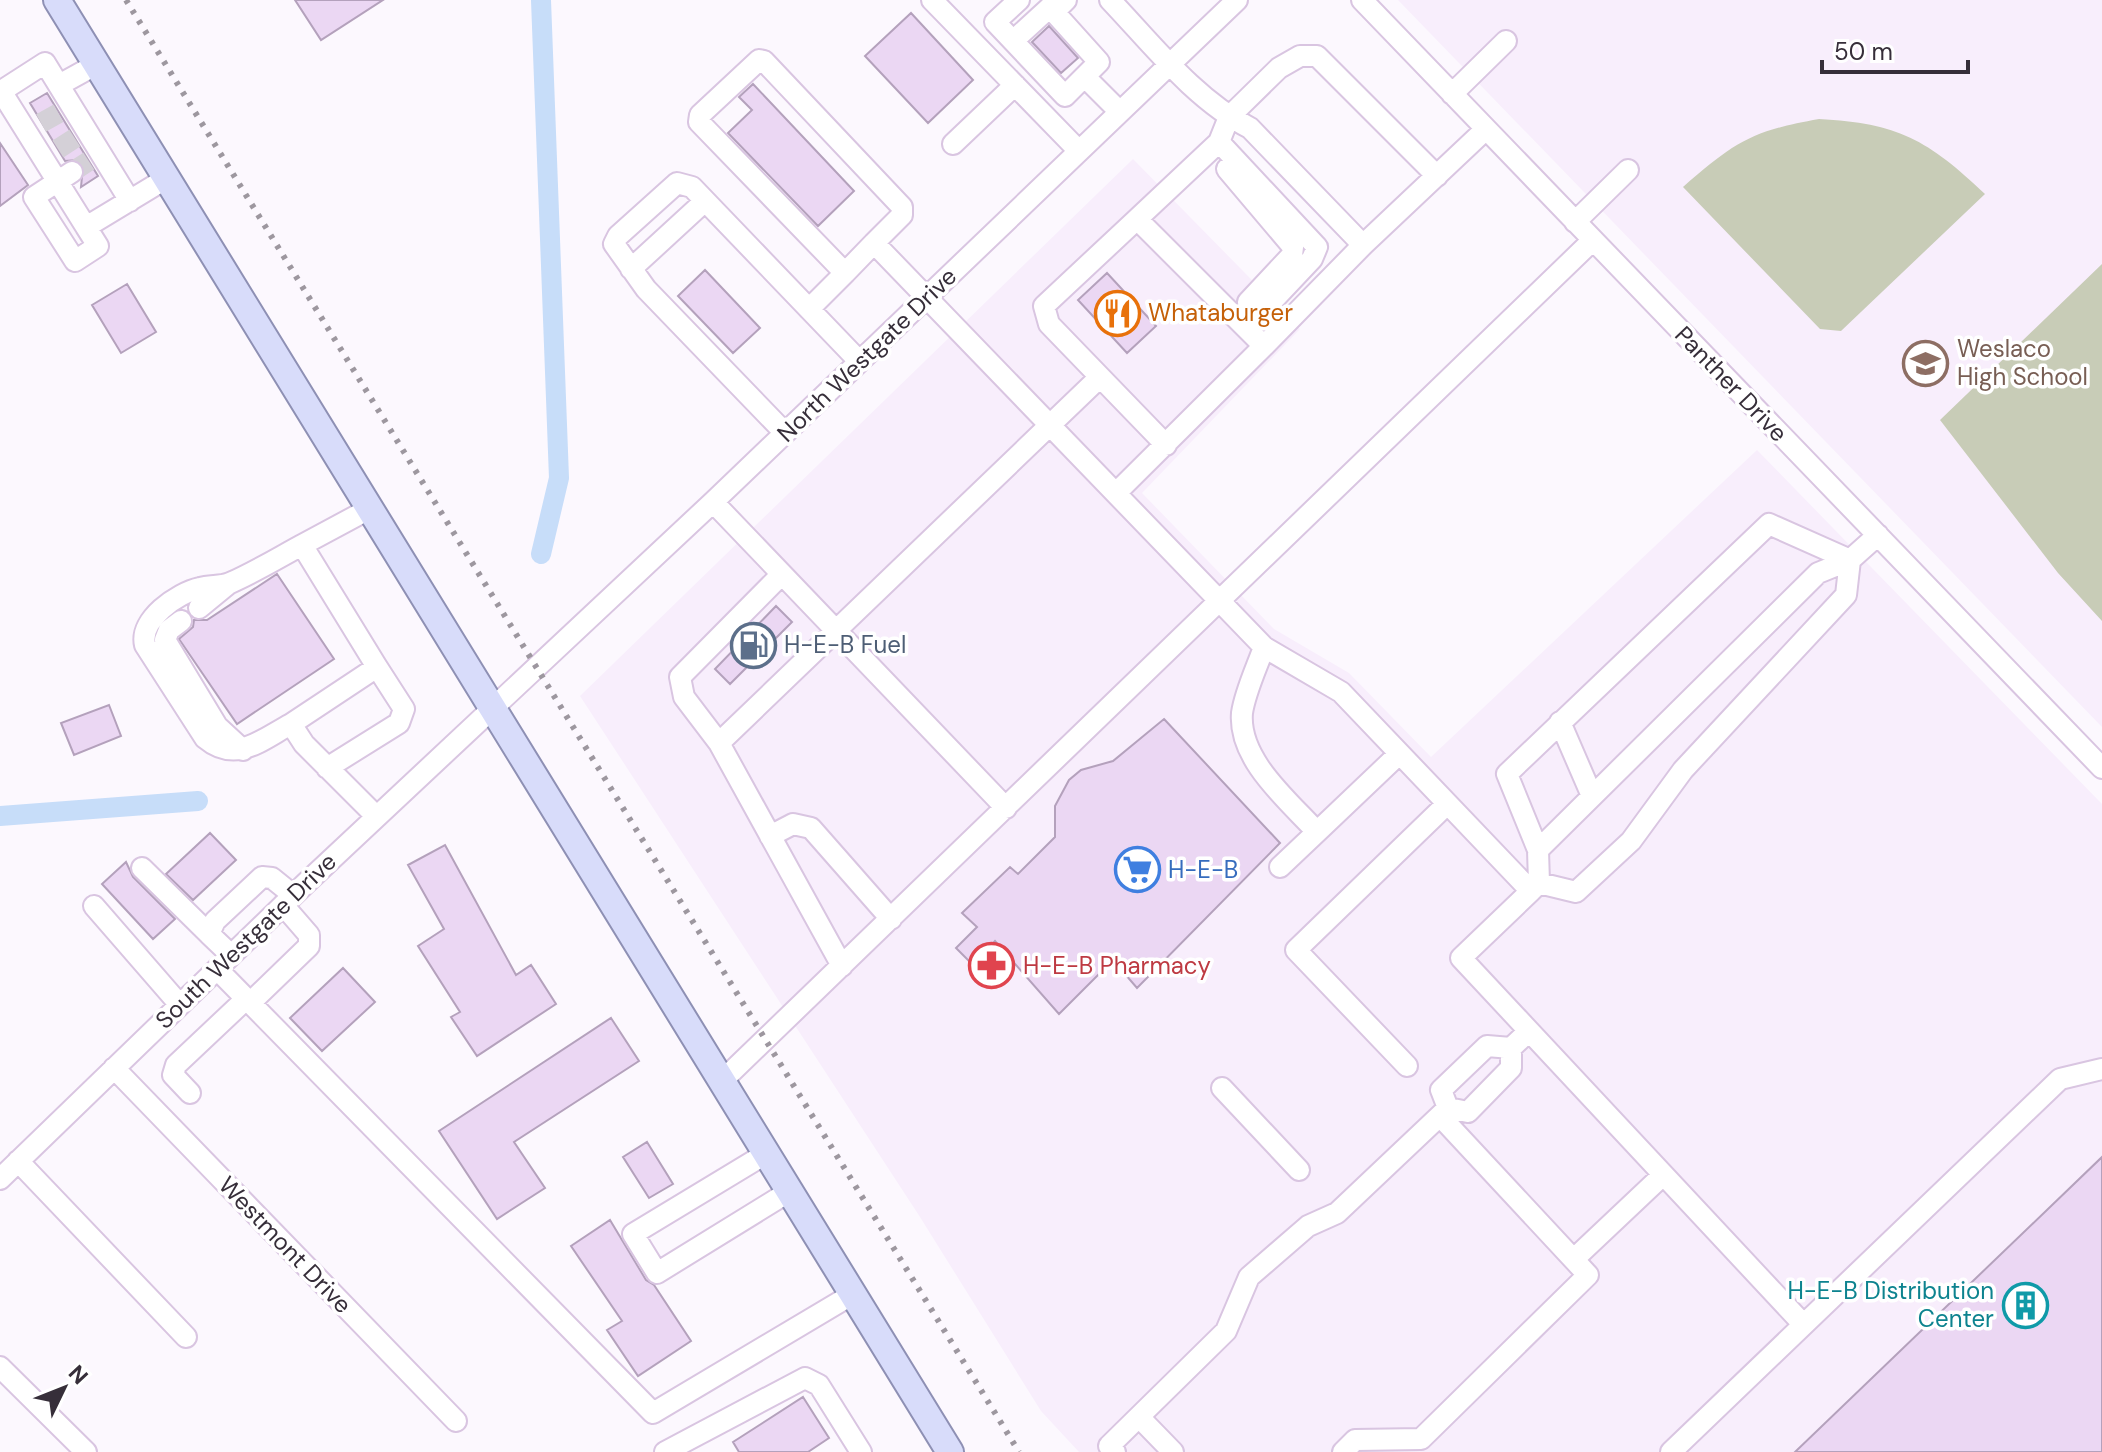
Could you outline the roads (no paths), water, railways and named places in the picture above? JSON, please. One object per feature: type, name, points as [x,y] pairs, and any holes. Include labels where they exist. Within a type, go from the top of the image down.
[{"type":"main road","points":[[57,0],[950,1452]]},
{"type":"street","points":[[932,0],[1079,151]]},
{"type":"street","points":[[1013,41],[1053,5],[1099,62],[1065,96],[995,22],[1019,0]]},
{"type":"street","name":"North Westgate Drive","points":[[493,706],[713,502],[1237,0]]},
{"type":"street","name":"Panther Drive","points":[[1362,0],[2102,768]]},
{"type":"street","points":[[1115,2],[1170,64],[1229,117],[1250,128],[1363,245]]},
{"type":"street","points":[[1452,94],[1506,41]]},
{"type":"street","points":[[1166,445],[1049,324],[1044,306],[1214,147],[1229,117],[1289,60],[1317,56],[1437,176]]},
{"type":"street","points":[[809,309],[845,273],[902,215],[902,207],[764,61],[759,60],[700,115],[699,122],[845,273]]},
{"type":"street","points":[[59,85],[45,63],[1,91],[50,118],[80,167],[130,201]]},
{"type":"street","points":[[80,167],[34,197],[75,261],[98,246],[86,227],[80,167],[50,118],[59,85],[97,64]]},
{"type":"street","points":[[1085,77],[1120,112]]},
{"type":"street","points":[[953,144],[1015,85]]},
{"type":"street","points":[[1116,493],[1363,245],[1486,129]]},
{"type":"street","points":[[1214,147],[1317,247],[1312,259],[1261,313],[1244,316]]},
{"type":"street","points":[[1575,222],[1628,170]]},
{"type":"street","points":[[86,227],[167,178]]},
{"type":"street","points":[[785,433],[646,289],[614,244],[618,236],[677,183],[692,187],[859,361]]},
{"type":"street","points":[[631,269],[705,201]]},
{"type":"street","points":[[1137,219],[1244,316],[1264,346]]},
{"type":"street","points":[[723,1080],[1593,240]]},
{"type":"street","points":[[874,243],[1264,647],[1341,692],[1447,804],[1535,887],[1576,892],[1631,841],[1683,770],[1846,595],[1850,560]]},
{"type":"street","points":[[719,743],[1100,377]]},
{"type":"street","points":[[713,502],[1006,808]]},
{"type":"street","points":[[199,608],[227,585],[371,508]]},
{"type":"street","points":[[1803,1324],[1461,958],[1535,887],[1538,850],[1507,774],[1769,524],[1850,560]]},
{"type":"street","points":[[1538,850],[1818,573],[1850,560],[1878,535]]},
{"type":"street","points":[[302,545],[404,709],[399,723],[327,768]]},
{"type":"street","points":[[782,574],[680,677],[684,697],[719,743],[842,966]]},
{"type":"street","points":[[227,585],[197,588],[156,613],[147,622],[143,635],[145,645],[205,738],[219,750],[243,750],[291,724],[377,667]]},
{"type":"street","points":[[181,621],[169,630],[165,640],[217,726],[243,750]]},
{"type":"street","points":[[1264,647],[1242,714],[1249,748],[1272,783],[1317,832]]},
{"type":"street","name":"South Westgate Drive","points":[[0,1179],[493,706]]},
{"type":"street","points":[[1560,722],[1592,796]]},
{"type":"street","points":[[291,724],[304,744],[376,816]]},
{"type":"street","points":[[1280,867],[1399,754]]},
{"type":"street","points":[[1407,1066],[1296,950],[1447,804]]},
{"type":"street","points":[[770,836],[793,824],[811,828],[891,919]]},
{"type":"street","points":[[142,868],[209,934],[248,1001],[653,1413],[853,1294]]},
{"type":"street","points":[[150,1105],[183,1086],[173,1075],[176,1065],[309,946],[309,935],[272,878],[262,877],[215,921],[209,934]]},
{"type":"street","points":[[94,906],[180,1005]]},
{"type":"street","points":[[1115,1452],[1109,1446],[1226,1331],[1249,1277],[1308,1226],[1337,1213],[1444,1112],[1468,1112],[1511,1068],[1511,1048],[1529,1031]]},
{"type":"street","points":[[1343,1452],[1355,1440],[1427,1446],[1588,1275],[1444,1112],[1441,1090],[1487,1046],[1511,1048]]},
{"type":"street","name":"Westmont Drive","points":[[114,1068],[456,1421]]},
{"type":"street","points":[[1671,1452],[2060,1079],[2102,1069]]},
{"type":"street","points":[[1222,1088],[1299,1170]]},
{"type":"street","points":[[767,1153],[633,1234],[657,1273],[790,1191]]},
{"type":"street","points":[[18,1161],[186,1337]]},
{"type":"street","points":[[1574,1259],[1663,1175]]},
{"type":"street","points":[[0,1367],[86,1452]]},
{"type":"street","points":[[665,1452],[805,1378],[819,1385],[861,1452]]},
{"type":"street","points":[[1139,1417],[1173,1452]]},
{"type":"waterway","points":[[541,0],[559,478],[541,554]]},
{"type":"waterway","points":[[0,816],[198,801]]},
{"type":"tunnel","points":[[41,123],[59,113]]},
{"type":"tunnel","points":[[58,149],[75,138]]},
{"type":"tunnel","points":[[72,172],[89,161]]},
{"type":"railway","points":[[126,0],[1019,1452]]},
{"type":"place","name":"Whataburger","points":[[1117,313]]},
{"type":"place","name":"Weslaco High School","points":[[1926,363]]},
{"type":"place","name":"H-E-B Fuel","points":[[753,645]]},
{"type":"place","name":"H-E-B","points":[[1137,870]]},
{"type":"place","name":"H-E-B Pharmacy","points":[[992,966]]},
{"type":"place","name":"H-E-B Distribution Center","points":[[2025,1305]]}]
